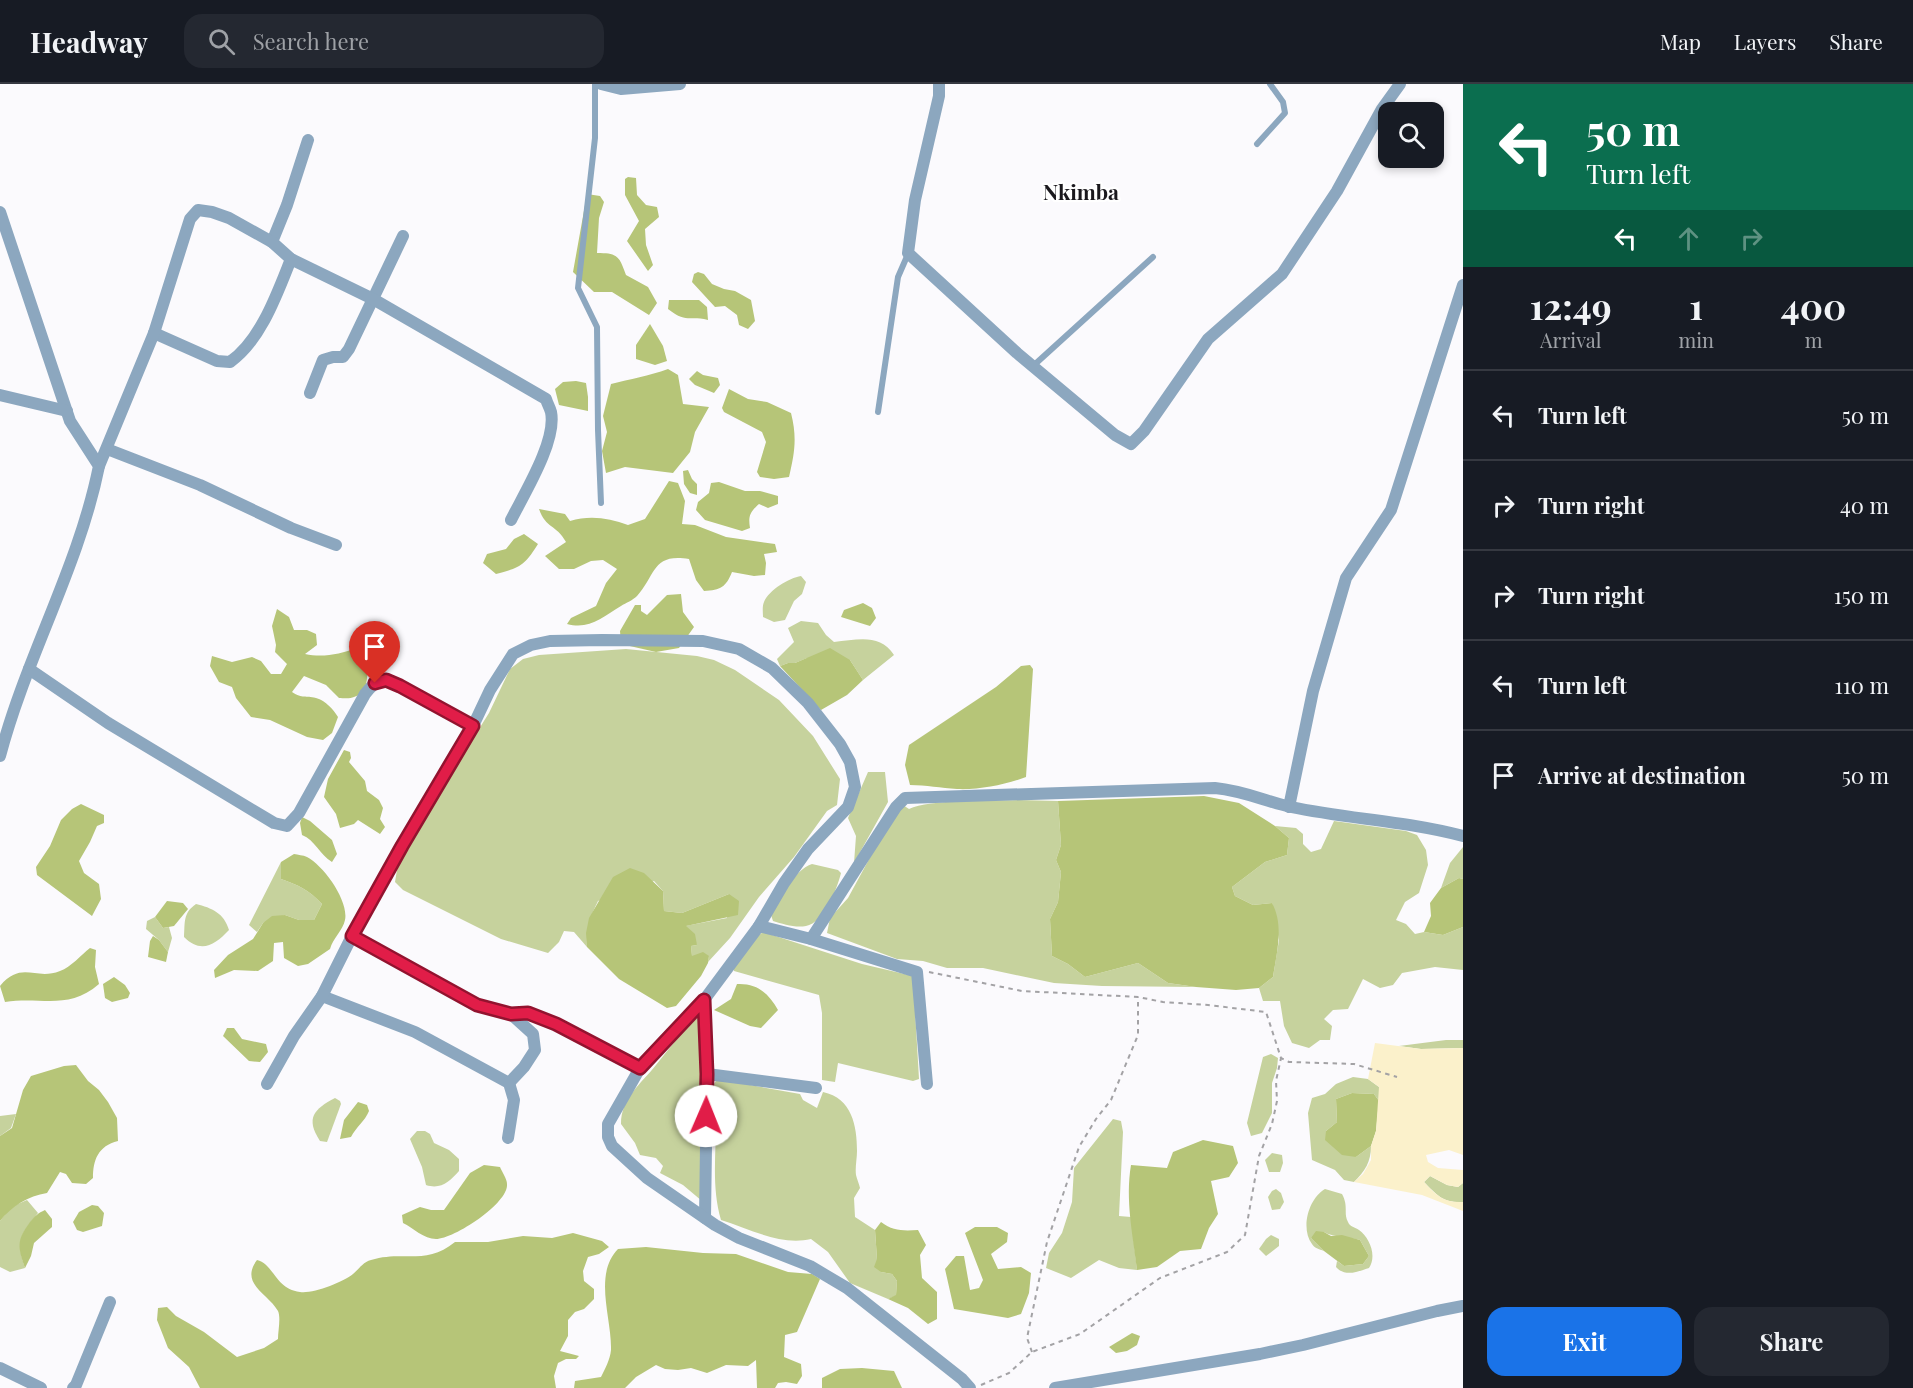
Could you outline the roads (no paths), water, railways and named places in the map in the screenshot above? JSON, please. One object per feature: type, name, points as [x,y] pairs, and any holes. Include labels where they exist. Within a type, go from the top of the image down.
[{"type":"street","points":[[601,84],[621,89],[680,84]]},
{"type":"street","points":[[939,84],[939,96],[915,200],[908,253],[1033,366],[1115,435],[1131,444],[1144,431],[1208,339],[1282,274],[1337,191],[1382,110],[1400,84]]},
{"type":"street","points":[[272,242],[287,205],[308,140]]},
{"type":"street","points":[[0,756],[29,669],[88,513],[99,466],[154,333],[190,219],[198,210],[229,218],[272,242],[291,259],[373,299],[546,399],[551,411],[552,423],[543,456],[511,520]]},
{"type":"street","points":[[0,212],[70,421],[99,466]]},
{"type":"street","points":[[310,393],[323,360],[343,357],[349,349],[403,236]]},
{"type":"street","points":[[154,333],[217,361],[230,362],[243,353],[274,303],[291,259]]},
{"type":"street","points":[[1288,807],[1313,692],[1346,578],[1391,510],[1463,285]]},
{"type":"street","points":[[0,395],[67,411]]},
{"type":"street","points":[[106,449],[200,485],[291,528],[336,545]]},
{"type":"street","points":[[267,1084],[294,1036],[322,996],[402,846],[473,726],[490,690],[513,654],[531,645],[550,641],[703,640],[740,649],[772,668],[808,703],[840,744],[850,762],[855,787],[848,807],[808,849],[759,926],[704,1000],[640,1068],[608,1124],[608,1137],[612,1146],[647,1178],[705,1218],[739,1238],[810,1266],[847,1288],[972,1388]]},
{"type":"street","points":[[29,669],[108,723],[274,823],[287,826],[299,813],[365,694],[375,683],[386,680],[400,686],[473,726]]},
{"type":"street","points":[[811,939],[896,807],[905,798],[1215,789],[1247,793],[1288,807],[1403,824],[1463,836]]},
{"type":"street","points":[[759,926],[811,939],[917,972],[927,1084]]},
{"type":"street","points":[[352,936],[477,1005],[511,1014],[528,1013],[556,1024],[640,1068]]},
{"type":"street","points":[[322,996],[415,1032],[509,1083],[514,1100],[508,1138]]},
{"type":"street","points":[[704,1000],[707,1074],[705,1218]]},
{"type":"street","points":[[509,1083],[536,1050],[533,1034],[511,1014]]},
{"type":"street","points":[[707,1074],[816,1088]]},
{"type":"street","points":[[73,1388],[110,1302]]},
{"type":"street","points":[[1055,1388],[1260,1354],[1463,1306]]},
{"type":"street","points":[[0,1368],[41,1388]]},
{"type":"lane","points":[[595,84],[595,138],[578,288],[597,327],[601,503]]},
{"type":"lane","points":[[1257,144],[1285,113],[1283,102],[1270,84]]},
{"type":"lane","points":[[878,412],[898,277],[908,253]]},
{"type":"lane","points":[[1033,366],[1153,257]]},
{"type":"district","name":"Nkimba","points":[[1081,193]]}]
